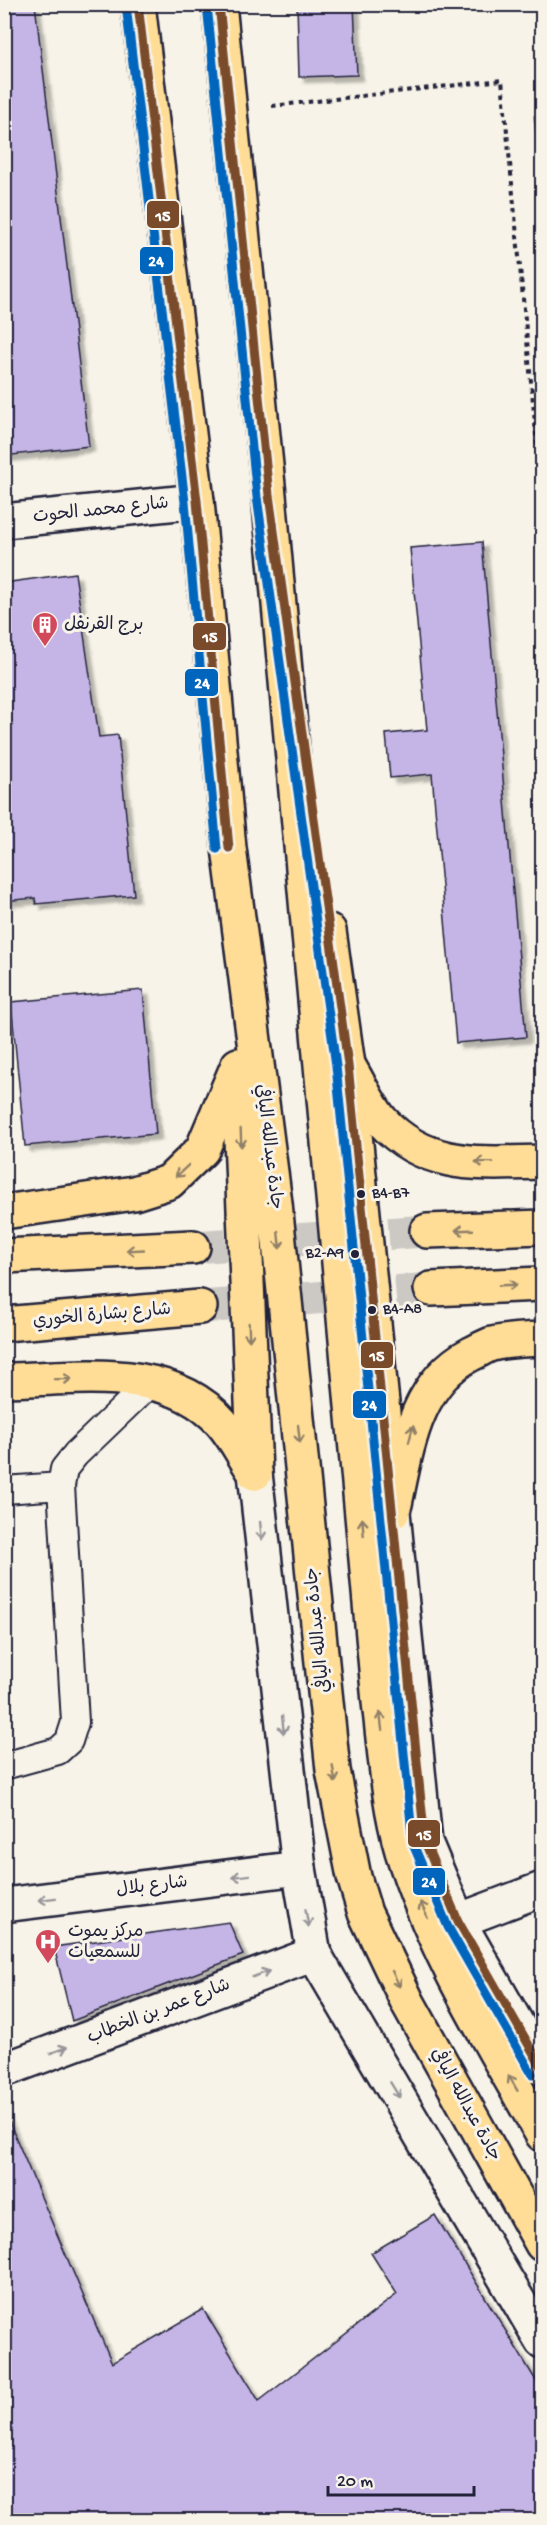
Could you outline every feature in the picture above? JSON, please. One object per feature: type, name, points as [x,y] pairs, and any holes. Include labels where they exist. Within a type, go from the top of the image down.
[{"type":"main road","name":"جادة عبدالله اليافي","points":[[138,4],[197,501],[229,848],[275,1203],[333,1770],[354,1877],[365,1913],[408,2003],[543,2244]]},
{"type":"main road","points":[[219,4],[269,495],[377,1678],[392,1810],[417,1896],[464,1997],[543,2134]]},
{"type":"main road","points":[[269,495],[348,1065],[393,1512]]},
{"type":"main road","points":[[229,848],[255,1473]]},
{"type":"main road","points":[[4,1212],[134,1193],[170,1182],[202,1150],[238,1065]]},
{"type":"main road","points":[[348,1065],[381,1120],[400,1137],[424,1153],[452,1162],[543,1162]]},
{"type":"main road","points":[[427,1231],[543,1227]]},
{"type":"main road","points":[[4,1256],[193,1247]]},
{"type":"main road","points":[[431,1288],[543,1284]]},
{"type":"main road","name":"شارع بشارة الخوري","points":[[4,1324],[200,1307]]},
{"type":"main road","points":[[393,1512],[413,1424],[424,1400],[438,1380],[460,1360],[490,1344],[543,1339]]},
{"type":"main road","points":[[4,1380],[129,1378],[180,1391],[202,1405],[222,1423],[255,1473]]},
{"type":"street","name":"شارع محمد الحوت","points":[[4,521],[197,501]]},
{"type":"street","points":[[255,1473],[299,1869],[314,1954],[543,2341]]},
{"type":"street","points":[[393,1512],[425,1842],[458,1921],[543,2068]]},
{"type":"street","name":"شارع بلال","points":[[4,1905],[299,1869]]},
{"type":"street","points":[[458,1921],[543,1889]]},
{"type":"street","name":"شارع عمر بن الخطاب","points":[[4,2070],[314,1954]]},
{"type":"lane","points":[[4,1766],[58,1751],[69,1741],[75,1722],[61,1486],[64,1469],[76,1454],[151,1382]]},
{"type":"lane","points":[[4,1490],[61,1486]]},
{"type":"path","points":[[230,111],[502,80],[543,496]]},
{"type":"path","points":[[536,428],[543,427]]},
{"type":"green space","points":[[534,116],[542,116],[542,192]]},
{"type":"building","points":[[4,4],[35,4],[89,446],[4,456]]},
{"type":"building","points":[[297,4],[354,4],[357,75],[299,77]]},
{"type":"building","points":[[482,542],[526,1037],[456,1043],[432,774],[390,778],[386,734],[427,730],[410,548]]},
{"type":"building","points":[[75,573],[99,737],[118,735],[134,895],[36,904],[35,898],[4,901],[4,583]]},
{"type":"building","points":[[143,990],[156,1134],[25,1146],[11,1002]]},
{"type":"building","points":[[229,1922],[243,1955],[72,2021],[54,1947]]},
{"type":"building","points":[[4,2110],[112,2363],[203,2309],[259,2401],[397,2294],[371,2253],[435,2215],[543,2392],[543,2520],[4,2520]]},
{"type":"tunnel","points":[[193,1247],[427,1231]]},
{"type":"tunnel","points":[[200,1307],[431,1289]]},
{"type":"transit line","name":"15","points":[[138,4],[197,501],[229,848]]},
{"type":"transit line","name":"15","points":[[219,4],[269,495],[348,1065],[425,1842],[458,1921],[542,2068]]},
{"type":"transit line","name":"24","points":[[126,5],[185,502],[217,849]]},
{"type":"transit line","name":"24","points":[[207,5],[257,497],[336,1066],[413,1844],[448,1927],[532,2074]]},
{"type":"place","name":"برج القرنفل","points":[[45,648]]},
{"type":"place","name":"B4-B7","points":[[361,1194]]},
{"type":"place","name":"B2-A9","points":[[355,1254]]},
{"type":"place","name":"B4-A8","points":[[372,1310]]},
{"type":"place","name":"مركز يموت للسمعيات","points":[[48,1965]]}]
